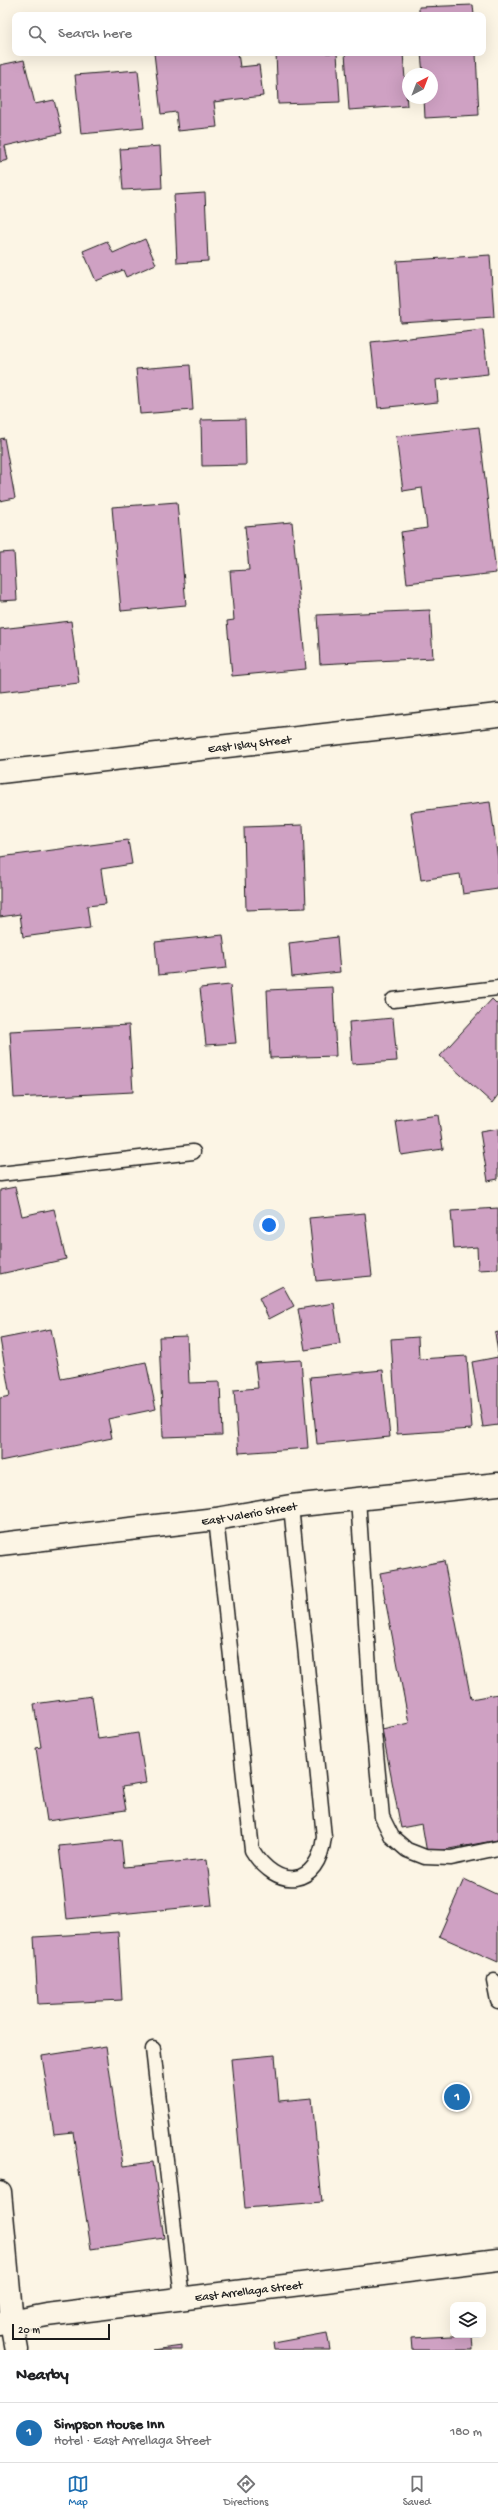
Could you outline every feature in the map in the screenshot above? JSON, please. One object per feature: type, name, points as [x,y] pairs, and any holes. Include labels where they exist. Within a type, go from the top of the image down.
[{"type":"street","name":"East Islay Street","points":[[0,772],[498,715]]},
{"type":"street","name":"East Valerio Street","points":[[0,1544],[216,1519],[291,1506],[498,1484]]},
{"type":"street","points":[[0,2192],[6,2323],[17,2350]]},
{"type":"street","name":"East Arrellaga Street","points":[[6,2323],[47,2315],[498,2260]]},
{"type":"lane","points":[[393,1000],[498,988]]},
{"type":"lane","points":[[0,1174],[193,1152]]},
{"type":"lane","points":[[358,1498],[371,1700],[382,1817],[392,1836],[407,1850],[425,1857],[451,1858],[498,1848]]},
{"type":"lane","points":[[216,1519],[252,1850],[261,1865],[278,1876],[298,1878],[313,1870],[322,1854],[324,1837],[291,1506]]},
{"type":"lane","points":[[494,1981],[498,2001]]},
{"type":"lane","points":[[153,2049],[182,2298]]},
{"type":"building","points":[[473,5],[474,12],[419,12],[419,7]]},
{"type":"building","points":[[154,56],[238,56],[240,67],[259,65],[263,96],[214,102],[217,127],[178,131],[176,112],[161,114]]},
{"type":"building","points":[[276,56],[337,56],[340,102],[278,104]]},
{"type":"building","points":[[345,56],[403,56],[404,68],[402,68],[402,104],[407,104],[407,106],[349,110]]},
{"type":"building","points":[[421,56],[476,56],[479,115],[425,118],[424,104],[438,104],[438,68],[422,68]]},
{"type":"building","points":[[24,60],[35,104],[54,100],[62,133],[5,146],[8,160],[0,162],[0,65]]},
{"type":"building","points":[[138,70],[144,128],[81,134],[75,75]]},
{"type":"building","points":[[160,146],[162,188],[123,190],[120,149]]},
{"type":"building","points":[[205,193],[208,261],[177,263],[174,195]]},
{"type":"building","points":[[145,239],[156,264],[126,277],[123,270],[96,281],[83,251],[107,241],[113,253]]},
{"type":"building","points":[[490,255],[494,317],[401,323],[397,261]]},
{"type":"building","points":[[483,330],[488,374],[436,380],[438,402],[378,408],[371,342]]},
{"type":"building","points":[[190,365],[193,410],[140,414],[136,369]]},
{"type":"building","points":[[245,419],[246,465],[202,466],[201,420]]},
{"type":"building","points":[[479,427],[496,573],[407,583],[401,532],[427,528],[422,488],[403,491],[396,436]]},
{"type":"building","points":[[4,438],[15,498],[0,501],[0,439]]},
{"type":"building","points":[[177,502],[186,605],[121,611],[112,507]]},
{"type":"building","points":[[292,522],[306,669],[232,676],[227,621],[234,620],[230,571],[249,570],[245,526]]},
{"type":"building","points":[[14,552],[17,600],[0,601],[0,553]]},
{"type":"building","points":[[430,610],[433,658],[320,664],[317,615]]},
{"type":"building","points":[[71,621],[79,683],[0,692],[0,629]]},
{"type":"building","points":[[490,802],[498,860],[498,889],[463,894],[460,874],[421,880],[411,812]]},
{"type":"building","points":[[303,825],[306,908],[246,910],[244,827]]},
{"type":"building","points":[[128,840],[132,864],[101,869],[106,904],[87,906],[90,928],[23,937],[20,914],[0,917],[0,857]]},
{"type":"building","points":[[223,935],[227,968],[158,975],[155,942]]},
{"type":"building","points":[[337,937],[340,972],[292,977],[289,943]]},
{"type":"building","points":[[230,985],[236,1043],[206,1045],[200,988]]},
{"type":"building","points":[[333,987],[336,1056],[270,1058],[267,990]]},
{"type":"building","points":[[492,999],[498,1005],[498,1095],[492,1103],[440,1056]]},
{"type":"building","points":[[393,1018],[397,1061],[352,1064],[349,1022]]},
{"type":"building","points":[[129,1025],[133,1092],[14,1098],[10,1031]]},
{"type":"building","points":[[438,1115],[443,1149],[401,1155],[396,1121]]},
{"type":"building","points":[[498,1129],[498,1179],[488,1181],[480,1132]]},
{"type":"building","points":[[15,1187],[22,1216],[54,1209],[66,1259],[0,1274],[0,1190]]},
{"type":"building","points":[[498,1208],[498,1269],[478,1270],[477,1247],[454,1249],[451,1211]]},
{"type":"building","points":[[365,1213],[372,1276],[316,1281],[309,1218]]},
{"type":"building","points":[[283,1286],[294,1306],[269,1319],[259,1298]]},
{"type":"building","points":[[334,1303],[340,1344],[305,1350],[298,1309]]},
{"type":"building","points":[[51,1329],[61,1379],[146,1362],[156,1409],[108,1419],[112,1438],[0,1461],[0,1398],[10,1396],[0,1339]]},
{"type":"building","points":[[498,1332],[498,1353],[495,1333]]},
{"type":"building","points":[[187,1336],[189,1383],[220,1382],[222,1435],[163,1437],[159,1337]]},
{"type":"building","points":[[418,1337],[419,1359],[467,1356],[472,1429],[397,1434],[391,1339]]},
{"type":"building","points":[[498,1357],[498,1425],[483,1427],[472,1362]]},
{"type":"building","points":[[301,1360],[308,1448],[239,1453],[234,1390],[258,1388],[255,1363]]},
{"type":"building","points":[[383,1370],[390,1437],[317,1444],[310,1377]]},
{"type":"building","points":[[444,1561],[471,1699],[498,1694],[498,1840],[427,1853],[422,1824],[401,1828],[382,1729],[409,1723],[380,1573]]},
{"type":"building","points":[[92,1696],[98,1739],[138,1733],[146,1783],[122,1787],[126,1810],[47,1821],[36,1748],[41,1747],[34,1704]]},
{"type":"building","points":[[121,1840],[124,1867],[207,1859],[212,1905],[67,1919],[59,1846]]},
{"type":"building","points":[[464,1879],[498,1895],[498,1962],[439,1936]]},
{"type":"building","points":[[118,1932],[122,2000],[38,2004],[34,1937]]},
{"type":"building","points":[[106,2046],[123,2166],[153,2162],[164,2238],[91,2249],[73,2132],[54,2134],[42,2056]]},
{"type":"building","points":[[275,2055],[279,2101],[312,2098],[322,2202],[245,2208],[231,2059]]},
{"type":"building","points":[[327,2333],[330,2350],[274,2350],[273,2343]]},
{"type":"building","points":[[450,2336],[450,2338],[472,2338],[473,2350],[412,2350],[411,2338]]},
{"type":"building","points":[[182,2346],[182,2350],[152,2350]]},
{"type":"place","name":"Simpson House Inn","points":[[457,2097]]}]
